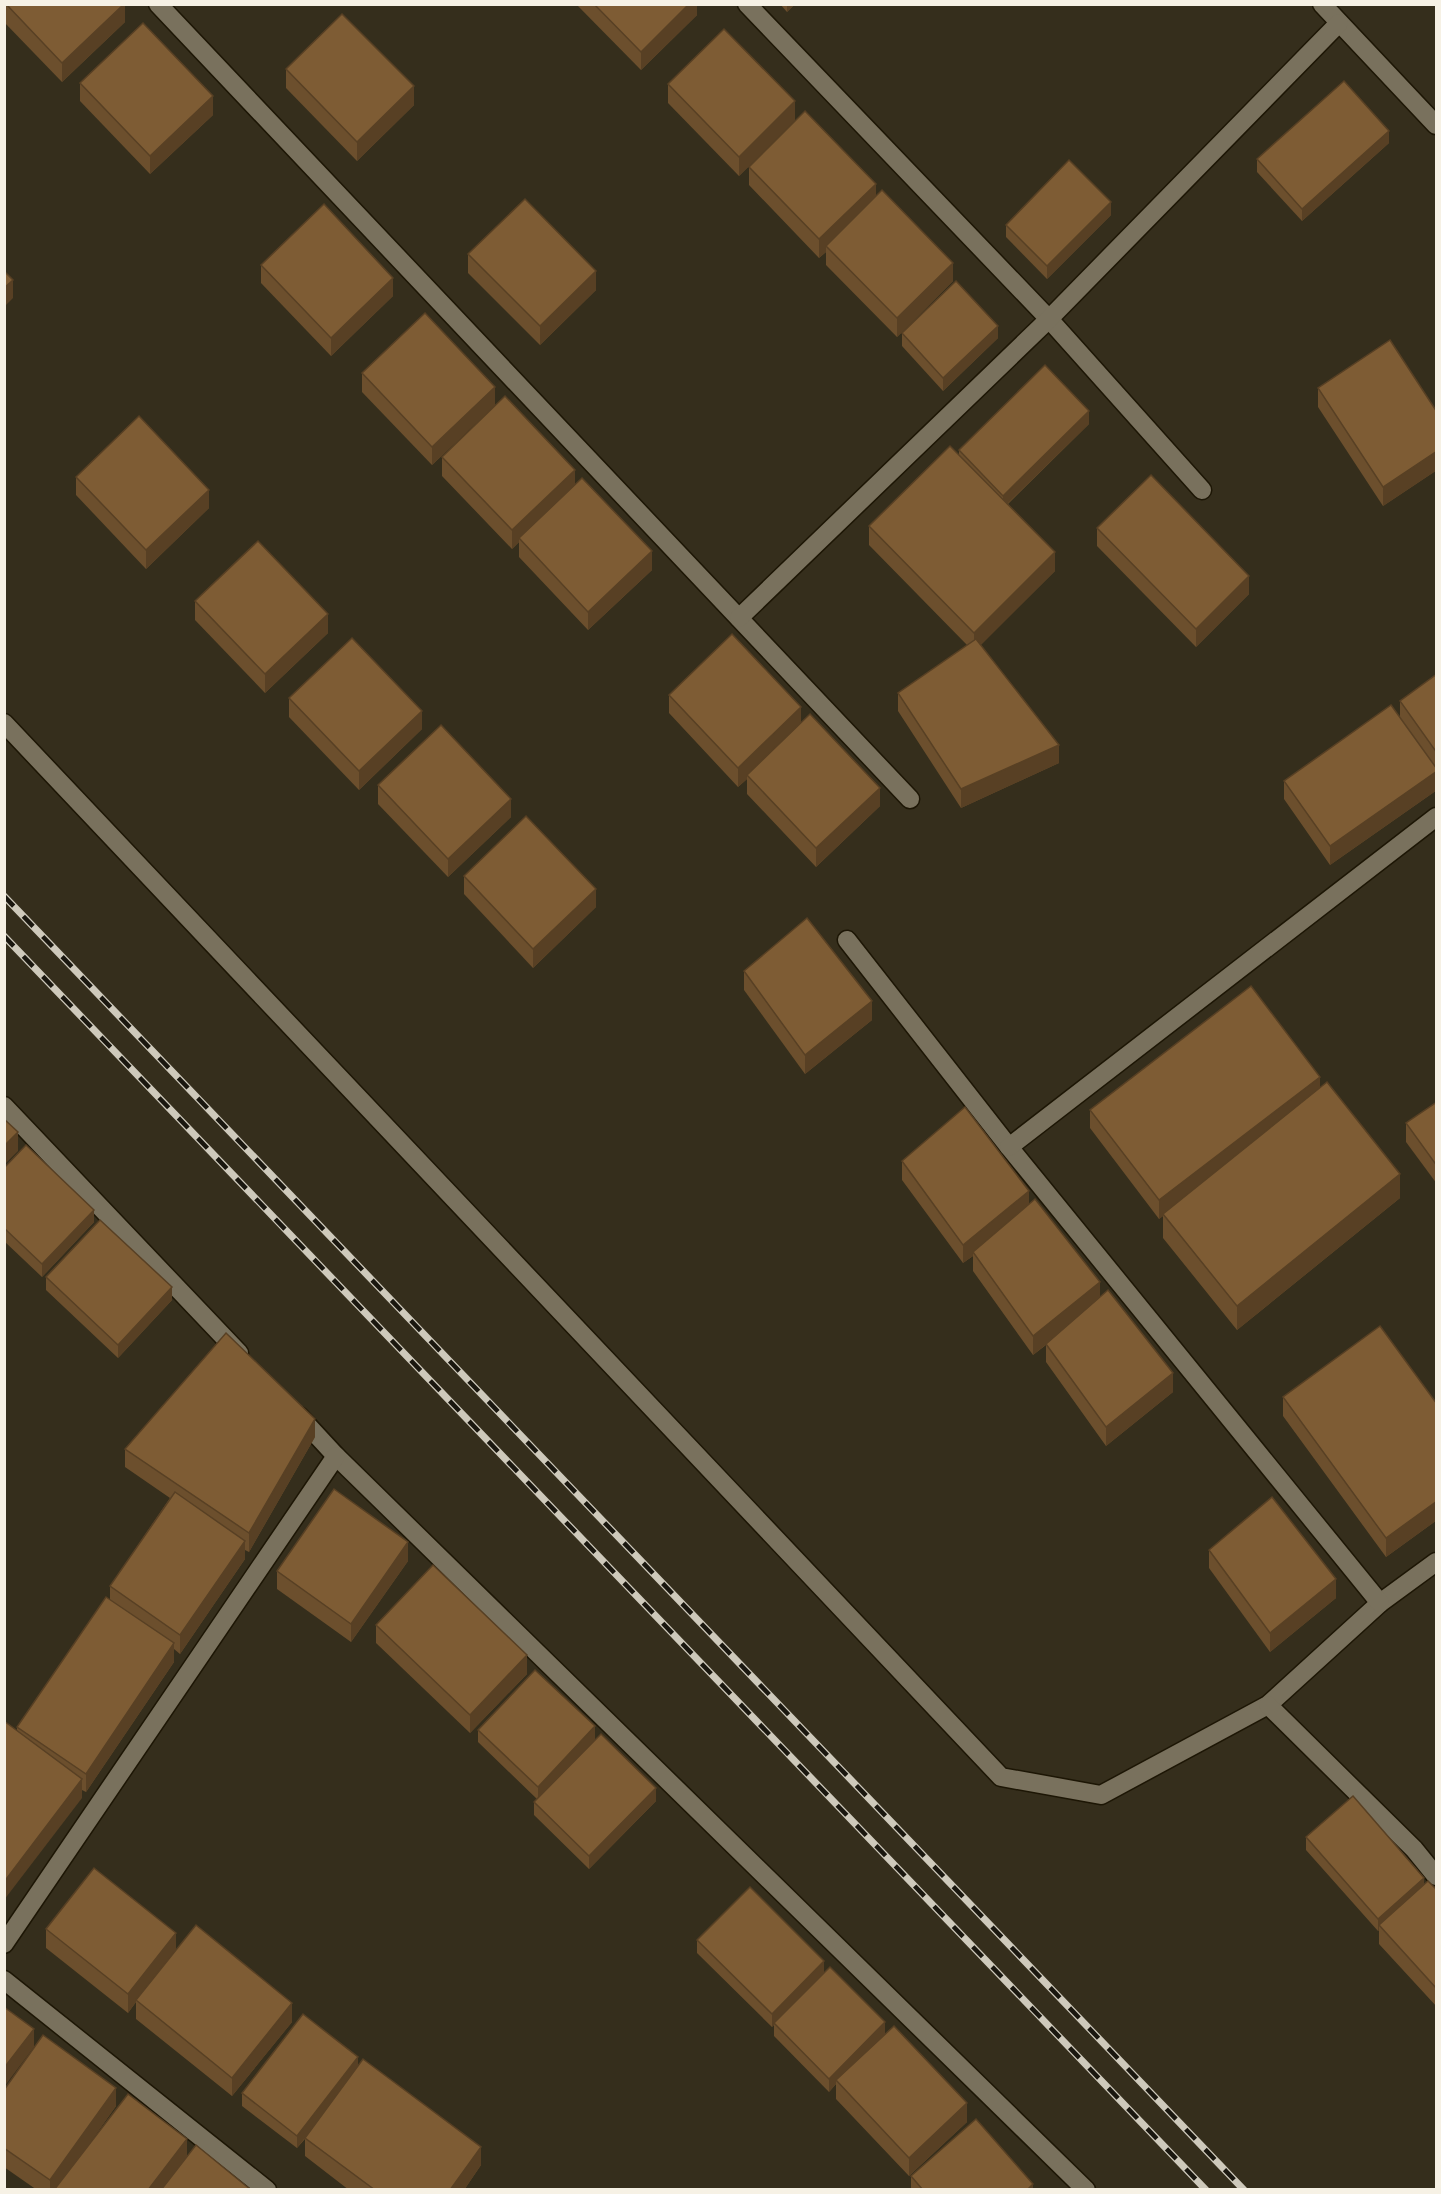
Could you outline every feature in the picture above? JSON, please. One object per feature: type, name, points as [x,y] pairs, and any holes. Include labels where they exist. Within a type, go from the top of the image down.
[{"type":"street","points":[[158,4],[910,799]]},
{"type":"street","points":[[747,4],[1049,319],[1202,490]]},
{"type":"street","points":[[1322,4],[1437,125]]},
{"type":"street","points":[[739,618],[1049,319],[1340,22]]},
{"type":"street","points":[[4,723],[1001,1777],[1101,1796],[1268,1705],[1380,1603],[1437,1562]]},
{"type":"street","points":[[1009,1147],[1437,817]]},
{"type":"street","points":[[847,940],[1009,1147],[1380,1603]]},
{"type":"street","points":[[4,1106],[247,1362]]},
{"type":"street","points":[[288,1404],[336,1456],[1086,2190]]},
{"type":"street","points":[[4,1944],[336,1456]]},
{"type":"street","points":[[1268,1705],[1414,1849],[1437,1876]]},
{"type":"street","points":[[4,1980],[267,2190]]},
{"type":"building","points":[[6,4],[124,4],[62,63]]},
{"type":"building","points":[[594,4],[689,4],[641,52]]},
{"type":"building","points":[[342,14],[414,86],[357,142],[286,69]]},
{"type":"building","points":[[143,23],[213,96],[150,156],[80,83]]},
{"type":"building","points":[[724,29],[795,101],[739,157],[668,84]]},
{"type":"building","points":[[1344,81],[1389,131],[1302,209],[1257,159]]},
{"type":"building","points":[[805,111],[876,184],[819,239],[749,167]]},
{"type":"building","points":[[1069,160],[1111,202],[1047,266],[1006,225]]},
{"type":"building","points":[[882,190],[953,263],[897,318],[826,246]]},
{"type":"building","points":[[525,199],[596,271],[540,326],[468,254]]},
{"type":"building","points":[[324,204],[393,278],[331,338],[261,265]]},
{"type":"building","points":[[4,271],[13,280],[4,288]]},
{"type":"building","points":[[956,281],[998,326],[943,378],[902,333]]},
{"type":"building","points":[[425,313],[495,387],[432,447],[362,373]]},
{"type":"building","points":[[1390,340],[1437,412],[1437,451],[1383,487],[1318,388]]},
{"type":"building","points":[[1045,365],[1089,411],[1003,496],[959,450]]},
{"type":"building","points":[[505,396],[575,470],[512,530],[442,457]]},
{"type":"building","points":[[139,416],[209,490],[146,550],[76,477]]},
{"type":"building","points":[[950,446],[1055,552],[974,633],[869,526]]},
{"type":"building","points":[[1151,475],[1249,576],[1196,629],[1097,528]]},
{"type":"building","points":[[582,478],[652,551],[588,612],[519,538]]},
{"type":"building","points":[[258,541],[328,614],[265,674],[195,601]]},
{"type":"building","points":[[732,634],[801,707],[738,768],[669,695]]},
{"type":"building","points":[[352,638],[422,711],[359,771],[289,698]]},
{"type":"building","points":[[976,639],[1059,745],[961,789],[898,693]]},
{"type":"building","points":[[1437,674],[1437,753],[1400,701]]},
{"type":"building","points":[[1391,705],[1437,771],[1330,846],[1284,781]]},
{"type":"building","points":[[810,714],[880,788],[816,848],[747,775]]},
{"type":"building","points":[[441,725],[511,799],[448,859],[378,785]]},
{"type":"building","points":[[526,816],[596,889],[533,949],[464,876]]},
{"type":"building","points":[[807,918],[872,1001],[805,1055],[744,971]]},
{"type":"building","points":[[1251,986],[1320,1077],[1159,1200],[1090,1110]]},
{"type":"building","points":[[1327,1082],[1400,1174],[1237,1306],[1163,1214]]},
{"type":"building","points":[[1437,1102],[1437,1166],[1406,1123]]},
{"type":"building","points":[[965,1107],[1029,1191],[963,1245],[902,1161]]},
{"type":"building","points":[[4,1119],[18,1132],[4,1146]]},
{"type":"building","points":[[26,1145],[94,1210],[42,1264],[4,1228],[4,1168]]},
{"type":"building","points":[[1035,1199],[1100,1282],[1033,1336],[973,1252]]},
{"type":"building","points":[[100,1220],[172,1287],[118,1345],[46,1277]]},
{"type":"building","points":[[1108,1290],[1173,1373],[1106,1427],[1046,1344]]},
{"type":"building","points":[[1380,1326],[1437,1404],[1437,1501],[1386,1538],[1283,1397]]},
{"type":"building","points":[[226,1333],[315,1419],[249,1533],[125,1449]]},
{"type":"building","points":[[334,1489],[408,1542],[351,1624],[277,1571]]},
{"type":"building","points":[[175,1492],[245,1541],[180,1635],[110,1586]]},
{"type":"building","points":[[1272,1497],[1336,1579],[1270,1633],[1209,1550]]},
{"type":"building","points":[[433,1565],[527,1655],[470,1715],[376,1625]]},
{"type":"building","points":[[106,1597],[174,1643],[86,1774],[17,1727]]},
{"type":"building","points":[[535,1670],[595,1726],[538,1787],[478,1730]]},
{"type":"building","points":[[4,1721],[82,1779],[4,1882]]},
{"type":"building","points":[[601,1734],[656,1788],[589,1856],[534,1802]]},
{"type":"building","points":[[1353,1796],[1424,1878],[1378,1919],[1306,1837]]},
{"type":"building","points":[[94,1868],[176,1933],[128,1994],[46,1929]]},
{"type":"building","points":[[1428,1881],[1437,1890],[1437,1989],[1379,1925]]},
{"type":"building","points":[[750,1887],[824,1961],[772,2014],[697,1940]]},
{"type":"building","points":[[196,1925],[292,2003],[232,2078],[136,2000]]},
{"type":"building","points":[[830,1967],[885,2022],[829,2079],[774,2023]]},
{"type":"building","points":[[4,2007],[34,2029],[4,2068]]},
{"type":"building","points":[[303,2014],[358,2057],[297,2136],[242,2093]]},
{"type":"building","points":[[894,2026],[967,2103],[909,2158],[836,2080]]},
{"type":"building","points":[[43,2035],[116,2088],[50,2180],[4,2148],[4,2090]]},
{"type":"building","points":[[363,2059],[481,2147],[450,2190],[375,2190],[305,2138]]},
{"type":"building","points":[[128,2094],[187,2139],[148,2190],[54,2190]]},
{"type":"building","points":[[976,2119],[1033,2184],[1027,2190],[923,2190],[911,2176]]},
{"type":"building","points":[[196,2145],[251,2190],[161,2190]]},
{"type":"railway","points":[[4,896],[1244,2190]]},
{"type":"railway","points":[[4,936],[1206,2190]]}]
